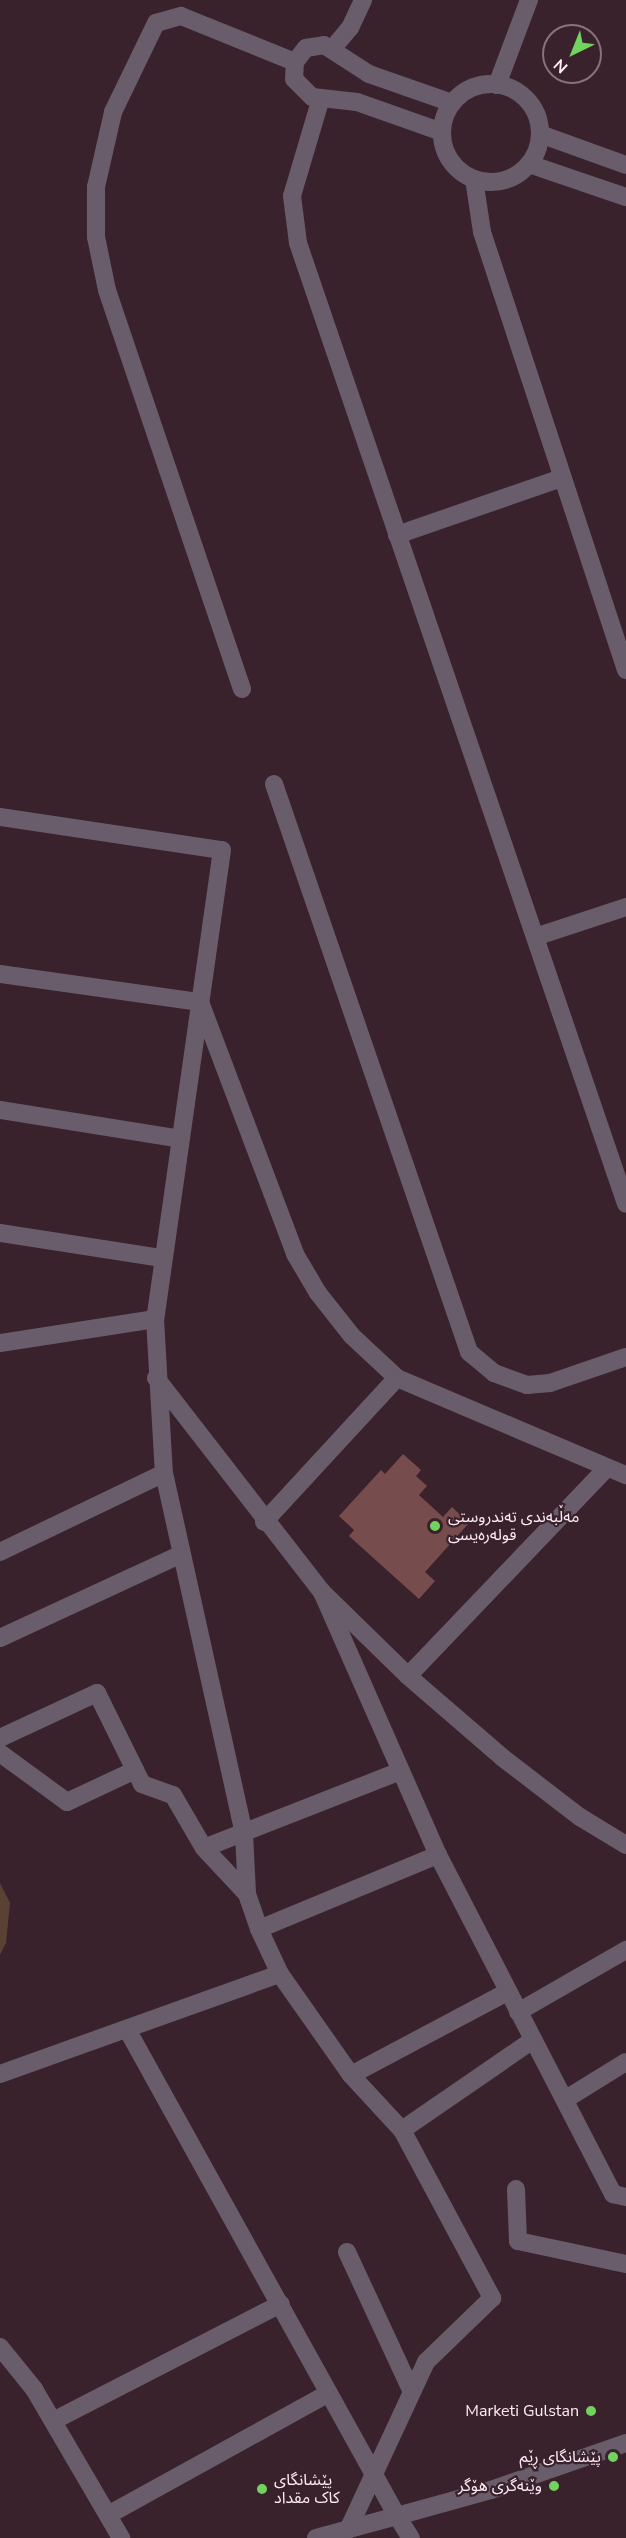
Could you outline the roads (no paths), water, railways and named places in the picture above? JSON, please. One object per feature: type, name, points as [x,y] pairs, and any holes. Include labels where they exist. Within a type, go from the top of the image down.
[{"type":"street","points":[[333,48],[350,28],[363,0]]},
{"type":"street","points":[[497,85],[529,0]]},
{"type":"street","points":[[242,689],[110,300],[96,237],[96,187],[113,112],[156,23],[181,16],[295,62]]},
{"type":"street","points":[[442,132],[357,102],[321,98],[298,87],[295,62],[306,48],[315,45],[333,48],[369,74],[452,103]]},
{"type":"street","points":[[497,85],[524,97],[536,114],[540,134],[529,164],[504,180],[474,179],[451,161],[442,132],[452,103],[467,90],[497,85]]},
{"type":"street","points":[[321,98],[295,182],[294,227],[626,1204]]},
{"type":"street","points":[[540,134],[626,165]]},
{"type":"street","points":[[529,164],[626,197]]},
{"type":"street","points":[[474,179],[482,232],[626,670]]},
{"type":"street","points":[[397,535],[562,478]]},
{"type":"street","points":[[274,784],[469,1352],[494,1373],[527,1385],[566,1378],[626,1357]]},
{"type":"street","points":[[0,817],[222,850],[155,1318],[156,1378],[164,1473],[180,1556],[244,1834],[247,1894],[260,1929],[280,1974],[351,2075],[402,2130],[492,2298],[426,2362],[348,2529]]},
{"type":"street","points":[[535,937],[626,907]]},
{"type":"street","points":[[0,974],[200,1002]]},
{"type":"street","points":[[200,1002],[295,1254],[331,1312],[396,1378],[626,1475]]},
{"type":"street","points":[[0,1110],[182,1139]]},
{"type":"street","points":[[0,1233],[162,1258]]},
{"type":"street","points":[[0,1343],[155,1318]]},
{"type":"street","points":[[156,1378],[264,1522],[322,1592],[408,1676],[503,1758],[580,1817],[626,1845]]},
{"type":"street","points":[[264,1522],[396,1378]]},
{"type":"street","points":[[408,1676],[607,1468]]},
{"type":"street","points":[[0,1552],[164,1473]]},
{"type":"street","points":[[0,1638],[180,1556]]},
{"type":"street","points":[[322,1592],[398,1772],[438,1855],[507,1992],[566,2099],[613,2194],[626,2197]]},
{"type":"street","points":[[0,1738],[97,1693],[142,1784],[172,1795],[204,1848],[247,1894]]},
{"type":"street","points":[[0,1753],[67,1802],[135,1770]]},
{"type":"street","points":[[204,1848],[398,1772]]},
{"type":"street","points":[[260,1929],[438,1855]]},
{"type":"street","points":[[518,2012],[626,1950]]},
{"type":"street","points":[[0,2074],[128,2031],[280,1974]]},
{"type":"street","points":[[351,2075],[507,1992]]},
{"type":"street","points":[[128,2031],[328,2393],[411,2538]]},
{"type":"street","points":[[402,2130],[533,2040]]},
{"type":"street","points":[[566,2099],[626,2062]]},
{"type":"street","points":[[516,2189],[518,2241],[626,2264]]},
{"type":"street","points":[[347,2252],[412,2392]]},
{"type":"street","points":[[53,2421],[280,2304]]},
{"type":"street","points":[[0,2347],[34,2389],[121,2538]]},
{"type":"street","points":[[108,2514],[328,2393]]},
{"type":"street","points":[[315,2538],[491,2490],[626,2443]]},
{"type":"place","name":"مەڵبەندی تەندروستی قولەرەیسی","points":[[435,1526]]},
{"type":"place","name":"Marketi Gulstan","points":[[591,2411]]},
{"type":"place","name":"پێشانگای ڕێم","points":[[613,2457]]},
{"type":"place","name":"وێنەگری هۆگر","points":[[554,2486]]},
{"type":"place","name":"پێشانگای کاک مقداد","points":[[262,2489]]}]
